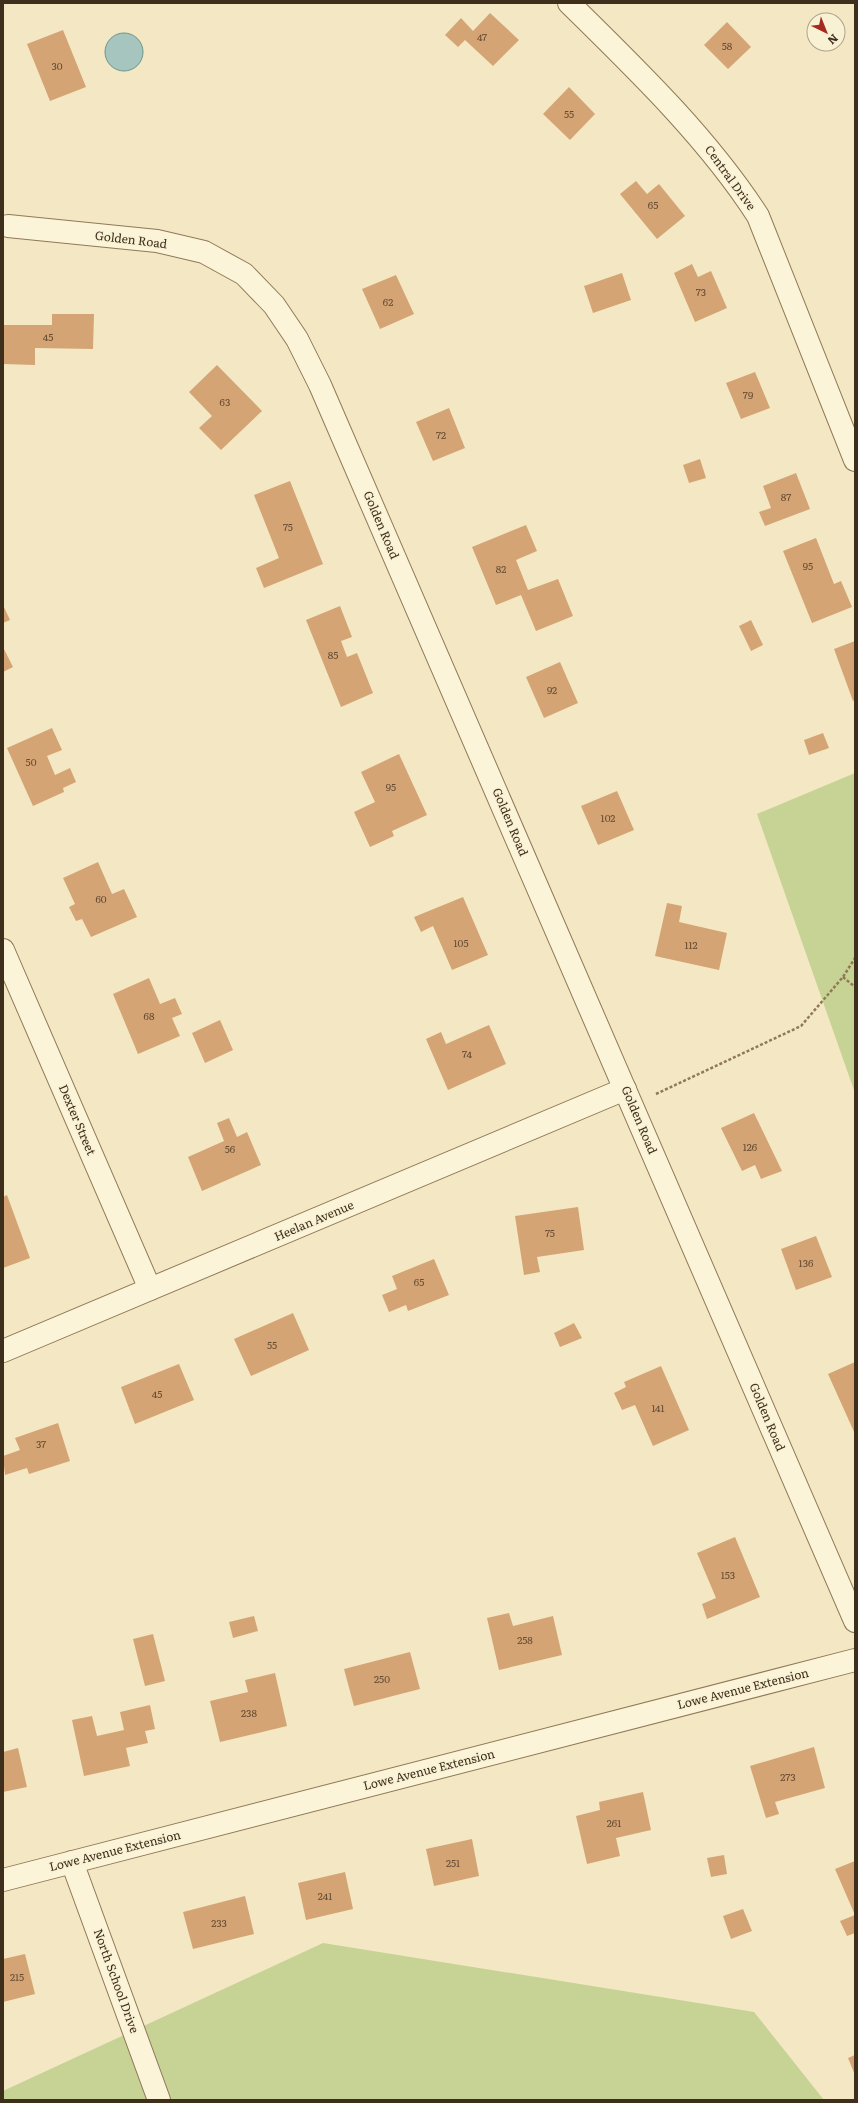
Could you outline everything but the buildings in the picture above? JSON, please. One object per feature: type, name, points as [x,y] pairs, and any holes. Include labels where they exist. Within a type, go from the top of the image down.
[{"type":"street","name":"Central Drive","points":[[569,3],[699,137],[735,181],[758,216],[855,460]]},
{"type":"street","name":"Golden Road","points":[[5,223],[157,241],[204,252],[244,274],[274,305],[297,339],[320,385],[855,1621]]},
{"type":"street","name":"Dexter Street","points":[[3,950],[150,1290]]},
{"type":"street","name":"Heelan Avenue","points":[[3,1351],[150,1290],[629,1097]]},
{"type":"street","name":"Lowe Avenue Extension","points":[[3,1880],[855,1660]]},
{"type":"street","name":"North School Drive","points":[[72,1862],[159,2100]]},
{"type":"path","points":[[629,1097],[801,1026],[842,977],[855,958]]},
{"type":"path","points":[[842,977],[855,987]]},
{"type":"green space","points":[[855,773],[855,1093],[757,814]]},
{"type":"green space","points":[[323,1943],[754,2012],[824,2100],[3,2100],[3,2091]]},
{"type":"water","points":[[120,33],[128,33],[135,36],[140,41],[143,52],[140,63],[135,68],[128,71],[120,71],[113,68],[108,63],[105,56],[105,48],[108,41],[113,36]]}]
